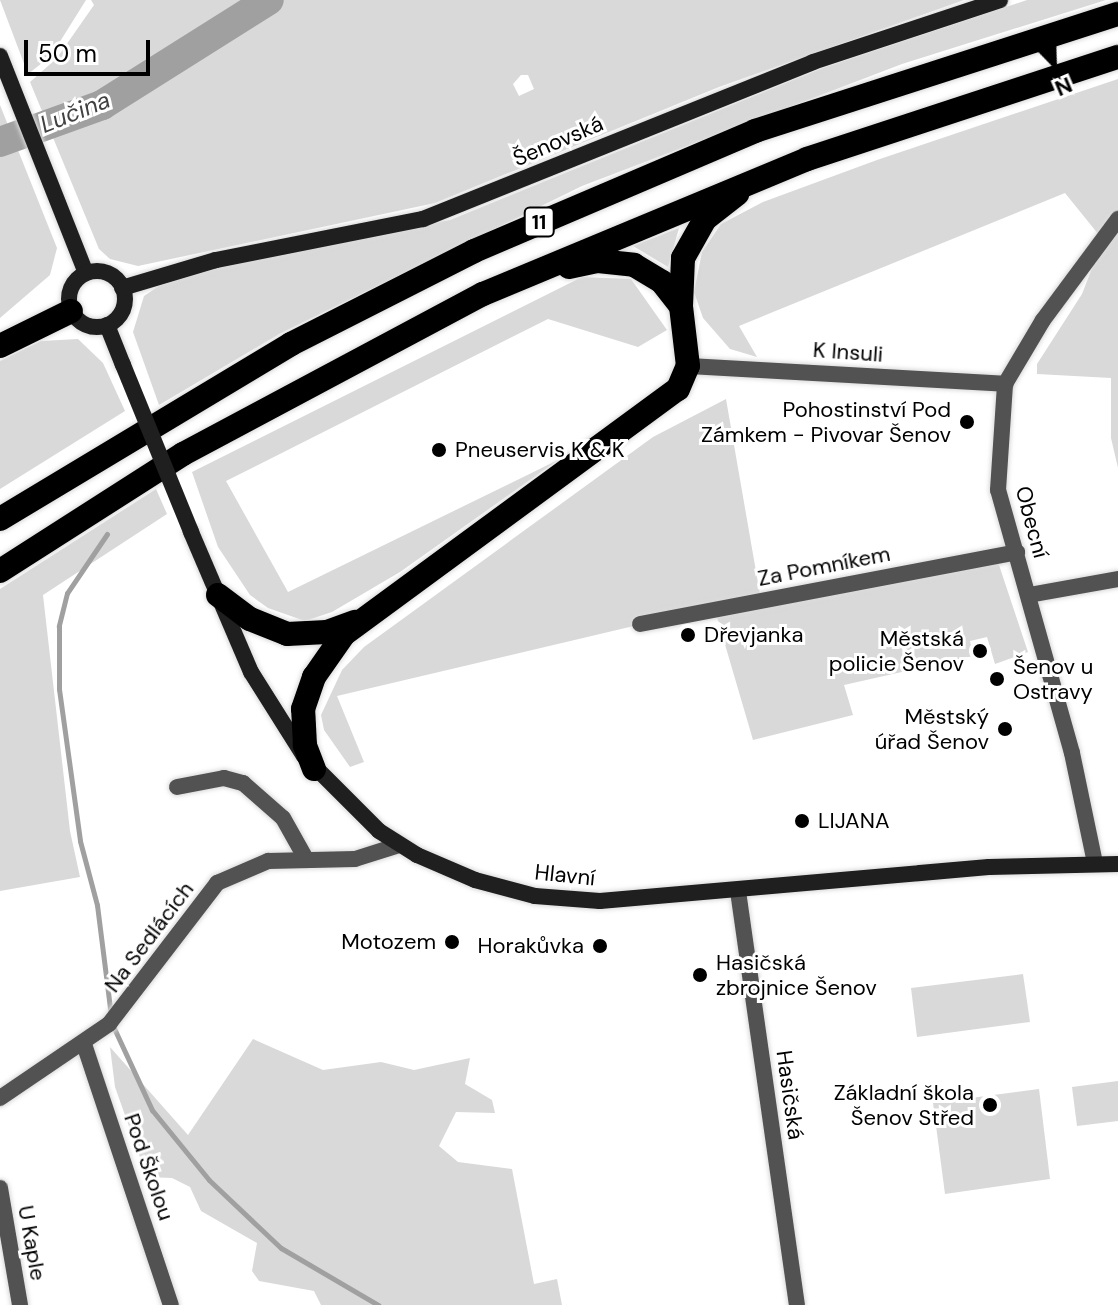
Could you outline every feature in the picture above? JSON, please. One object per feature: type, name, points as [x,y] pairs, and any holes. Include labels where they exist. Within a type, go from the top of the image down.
[{"type":"highway","name":"11","points":[[0,519],[291,344],[489,245],[755,131],[1118,14]]},
{"type":"highway","name":"11","points":[[0,571],[183,454],[483,294],[807,159],[1118,57]]},
{"type":"highway","points":[[314,769],[302,722],[309,688],[327,654],[364,618],[656,409],[678,389],[688,366],[681,306],[683,258],[705,219],[738,193],[807,159]]},
{"type":"highway","points":[[483,294],[515,291],[569,267],[608,260],[648,271],[681,306]]},
{"type":"highway","points":[[0,346],[71,311]]},
{"type":"highway","points":[[218,595],[250,619],[287,634],[327,632],[364,618]]},
{"type":"main road","name":"Šenovská","points":[[122,288],[216,260],[423,219],[813,62],[1000,0]]},
{"type":"main road","points":[[0,56],[86,273]]},
{"type":"main road","points":[[86,273],[107,273],[122,288],[122,310],[107,325],[89,326],[71,311],[72,286],[86,273]]},
{"type":"main road","name":"Hlavní","points":[[107,325],[191,532],[271,709],[314,769],[399,845],[475,880],[535,896],[600,901],[989,867],[1118,864]]},
{"type":"street","name":"Obecní","points":[[1095,863],[1029,595],[998,490],[1005,384],[1043,320],[1118,219]]},
{"type":"street","name":"K Insuli","points":[[688,366],[1005,384]]},
{"type":"street","name":"Za Pomníkem","points":[[640,624],[1017,552]]},
{"type":"street","points":[[1029,595],[1118,579]]},
{"type":"street","points":[[177,787],[224,778],[243,783],[283,818],[306,859]]},
{"type":"street","name":"Na Sedlácích","points":[[0,1098],[84,1044],[111,1022],[217,883],[268,861],[355,859],[399,845]]},
{"type":"street","name":"Hasičská","points":[[738,891],[797,1305]]},
{"type":"street","name":"Pod Školou","points":[[84,1044],[171,1305]]},
{"type":"street","name":"U Kaple","points":[[0,1188],[20,1305]]},
{"type":"shaded area","points":[[0,0],[86,0],[51,56],[28,74]]},
{"type":"shaded area","points":[[91,0],[964,0],[719,87],[435,203],[138,266],[110,259],[99,249],[30,82],[57,58],[94,5]],"holes":[[[521,75],[528,75],[534,89],[519,96],[513,84]]]},
{"type":"shaded area","points":[[1027,0],[1106,0],[902,64],[582,186],[281,333],[159,405],[133,332],[144,296],[159,286],[220,267],[450,220],[823,68]]},
{"type":"shaded area","points":[[1118,79],[1118,468],[1111,438],[1111,378],[1037,374],[1037,364],[1082,294],[1103,240],[1065,193],[739,326],[757,357],[730,349],[703,318],[694,292],[702,252],[721,224],[763,202],[877,160]]},
{"type":"shaded area","points":[[0,105],[57,248],[50,275],[0,318]]},
{"type":"shaded area","points":[[679,228],[668,267],[633,246]]},
{"type":"shaded area","points":[[582,277],[631,279],[667,330],[638,347],[548,319],[226,481],[288,592],[558,460],[400,572],[332,612],[305,621],[268,608],[250,595],[218,547],[192,472]]},
{"type":"shaded area","points":[[78,339],[103,363],[125,411],[0,489],[0,361],[41,341]]},
{"type":"shaded area","points":[[726,399],[761,600],[996,556],[1028,652],[995,664],[987,637],[970,641],[973,656],[844,685],[853,715],[753,740],[714,607],[337,696],[364,762],[350,767],[324,730],[321,715],[342,670],[364,647],[653,437]]},
{"type":"shaded area","points":[[156,489],[167,514],[43,595],[70,831],[80,877],[0,891],[0,589]]},
{"type":"shaded area","points":[[1023,974],[1030,1022],[917,1037],[911,988]]},
{"type":"shaded area","points":[[253,1039],[323,1070],[381,1062],[414,1070],[470,1058],[465,1084],[492,1100],[495,1113],[456,1112],[439,1146],[458,1162],[512,1169],[534,1284],[557,1279],[562,1305],[321,1305],[314,1291],[259,1281],[252,1271],[257,1243],[201,1211],[190,1187],[172,1178],[147,1177],[115,1087],[110,1047],[188,1135]]},
{"type":"shaded area","points":[[1118,1081],[1118,1121],[1077,1126],[1072,1087]]},
{"type":"shaded area","points":[[1039,1089],[1050,1179],[945,1194],[933,1103]]},
{"type":"waterway","name":"Lučina","points":[[0,142],[102,105],[269,0]]},
{"type":"waterway","points":[[107,534],[67,593],[59,626],[59,689],[80,841],[97,905],[111,1016]]},
{"type":"waterway","points":[[113,1026],[152,1110],[209,1180],[281,1248],[378,1305]]},
{"type":"place","name":"Pohostinství Pod Zámkem - Pivovar Šenov","points":[[967,422]]},
{"type":"place","name":"Pneuservis K & K","points":[[439,450]]},
{"type":"place","name":"Dřevjanka","points":[[688,635]]},
{"type":"place","name":"Městská policie Šenov","points":[[980,651]]},
{"type":"place","name":"Šenov u Ostravy","points":[[997,679]]},
{"type":"place","name":"Městský úřad Šenov","points":[[1005,729]]},
{"type":"place","name":"LIJANA","points":[[802,821]]},
{"type":"place","name":"Motozem","points":[[452,942]]},
{"type":"place","name":"Horakůvka","points":[[600,946]]},
{"type":"place","name":"Hasičská zbrojnice Šenov","points":[[700,975]]},
{"type":"place","name":"Základní škola Šenov Střed","points":[[990,1105]]}]
